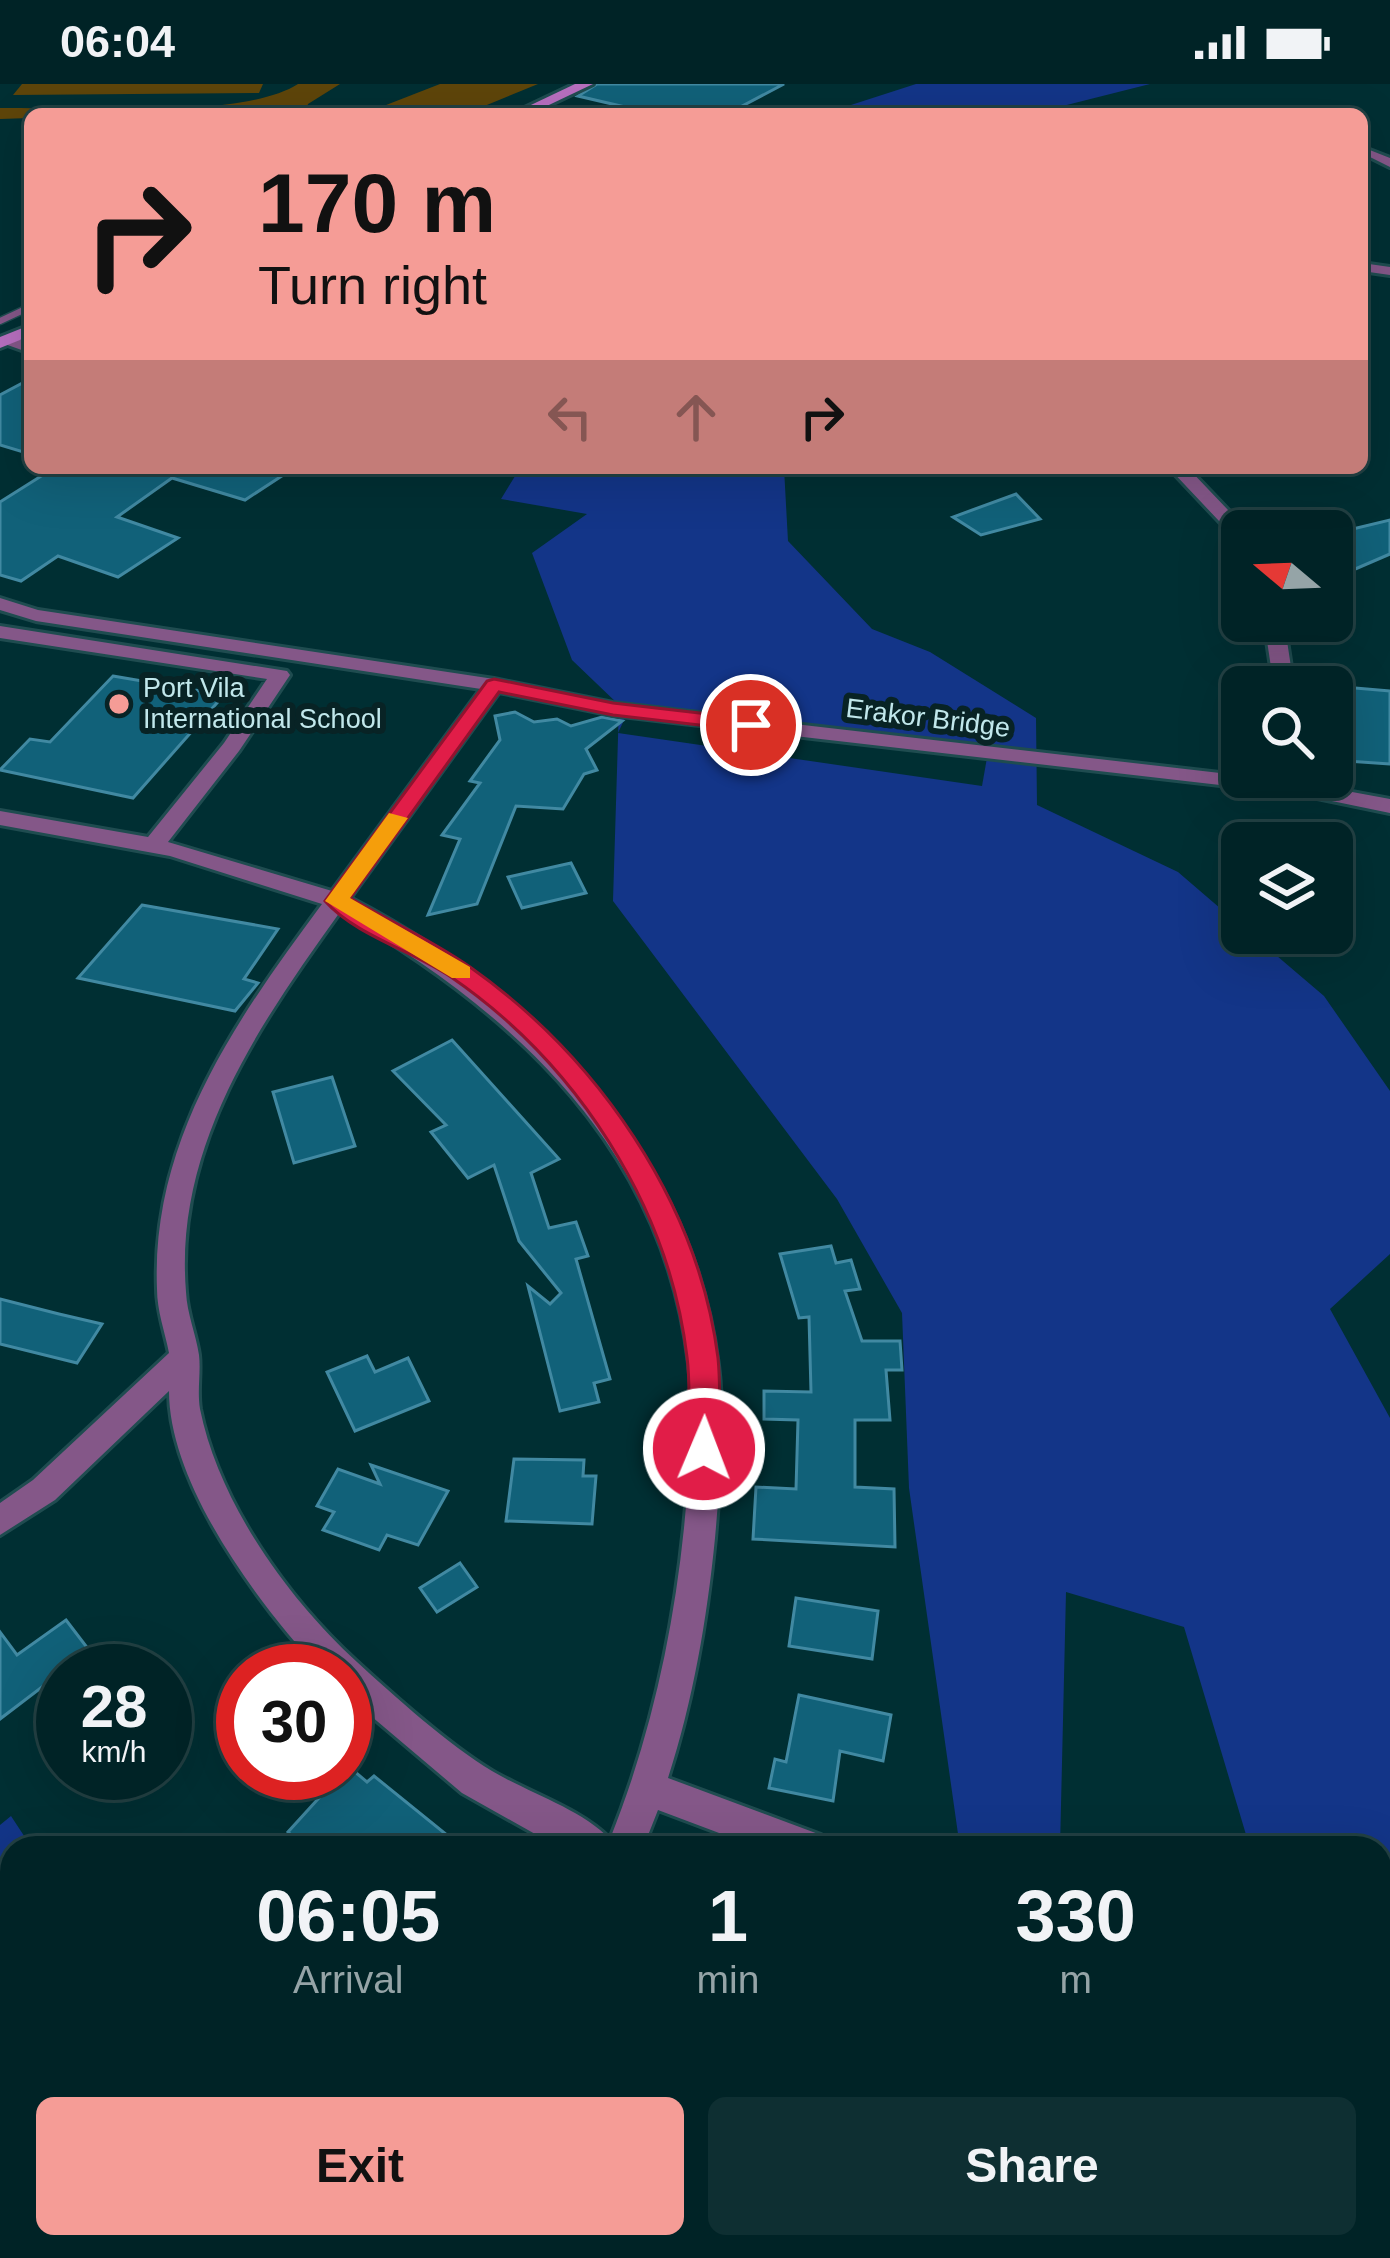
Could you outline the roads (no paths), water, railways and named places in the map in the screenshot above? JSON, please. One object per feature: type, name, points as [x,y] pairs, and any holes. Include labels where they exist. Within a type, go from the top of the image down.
[{"type":"main road","points":[[532,108],[586,84]]},
{"type":"street","points":[[1184,474],[1221,513]]},
{"type":"street","points":[[0,604],[105,626],[160,646],[280,675],[232,747],[152,847]]},
{"type":"street","points":[[8,634],[42,616]]},
{"type":"street","points":[[86,648],[105,626]]},
{"type":"street","points":[[8,634],[86,648],[160,646]]},
{"type":"street","name":"Erakor Bridge","points":[[160,646],[272,652],[494,685],[613,709],[1221,777]]},
{"type":"street","points":[[252,670],[272,652]]},
{"type":"street","points":[[319,1644],[286,1607],[217,1492],[184,1408],[185,1357],[171,1295],[177,1203],[202,1110],[238,1037],[494,685]]},
{"type":"street","name":"Erakor Bridge","points":[[1353,797],[1390,806]]},
{"type":"street","points":[[0,818],[152,847],[337,901],[459,970],[568,1065],[640,1169],[672,1235],[699,1339],[706,1411],[697,1564],[650,1789],[630,1836]]},
{"type":"street","points":[[0,1521],[44,1490],[185,1357]]},
{"type":"street","points":[[372,1695],[475,1781],[574,1836]]},
{"type":"street","points":[[650,1789],[776,1836]]},
{"type":"water","points":[[916,84],[1150,84],[1055,108],[842,108]]},
{"type":"water","points":[[516,474],[784,474],[788,541],[872,629],[930,652],[1036,718],[1037,805],[1178,872],[1221,909],[1221,954],[1275,954],[1324,996],[1390,1091],[1390,1254],[1330,1309],[1390,1418],[1390,1836],[1246,1836],[1184,1627],[1066,1592],[1060,1836],[958,1836],[909,1488],[902,1313],[837,1199],[613,901],[619,705],[572,660],[532,553],[587,514],[501,499]]},
{"type":"water","points":[[11,1816],[24,1836],[0,1836],[0,1825]]},
{"type":"place","name":"Port Vila International School","points":[[119,704]]}]
